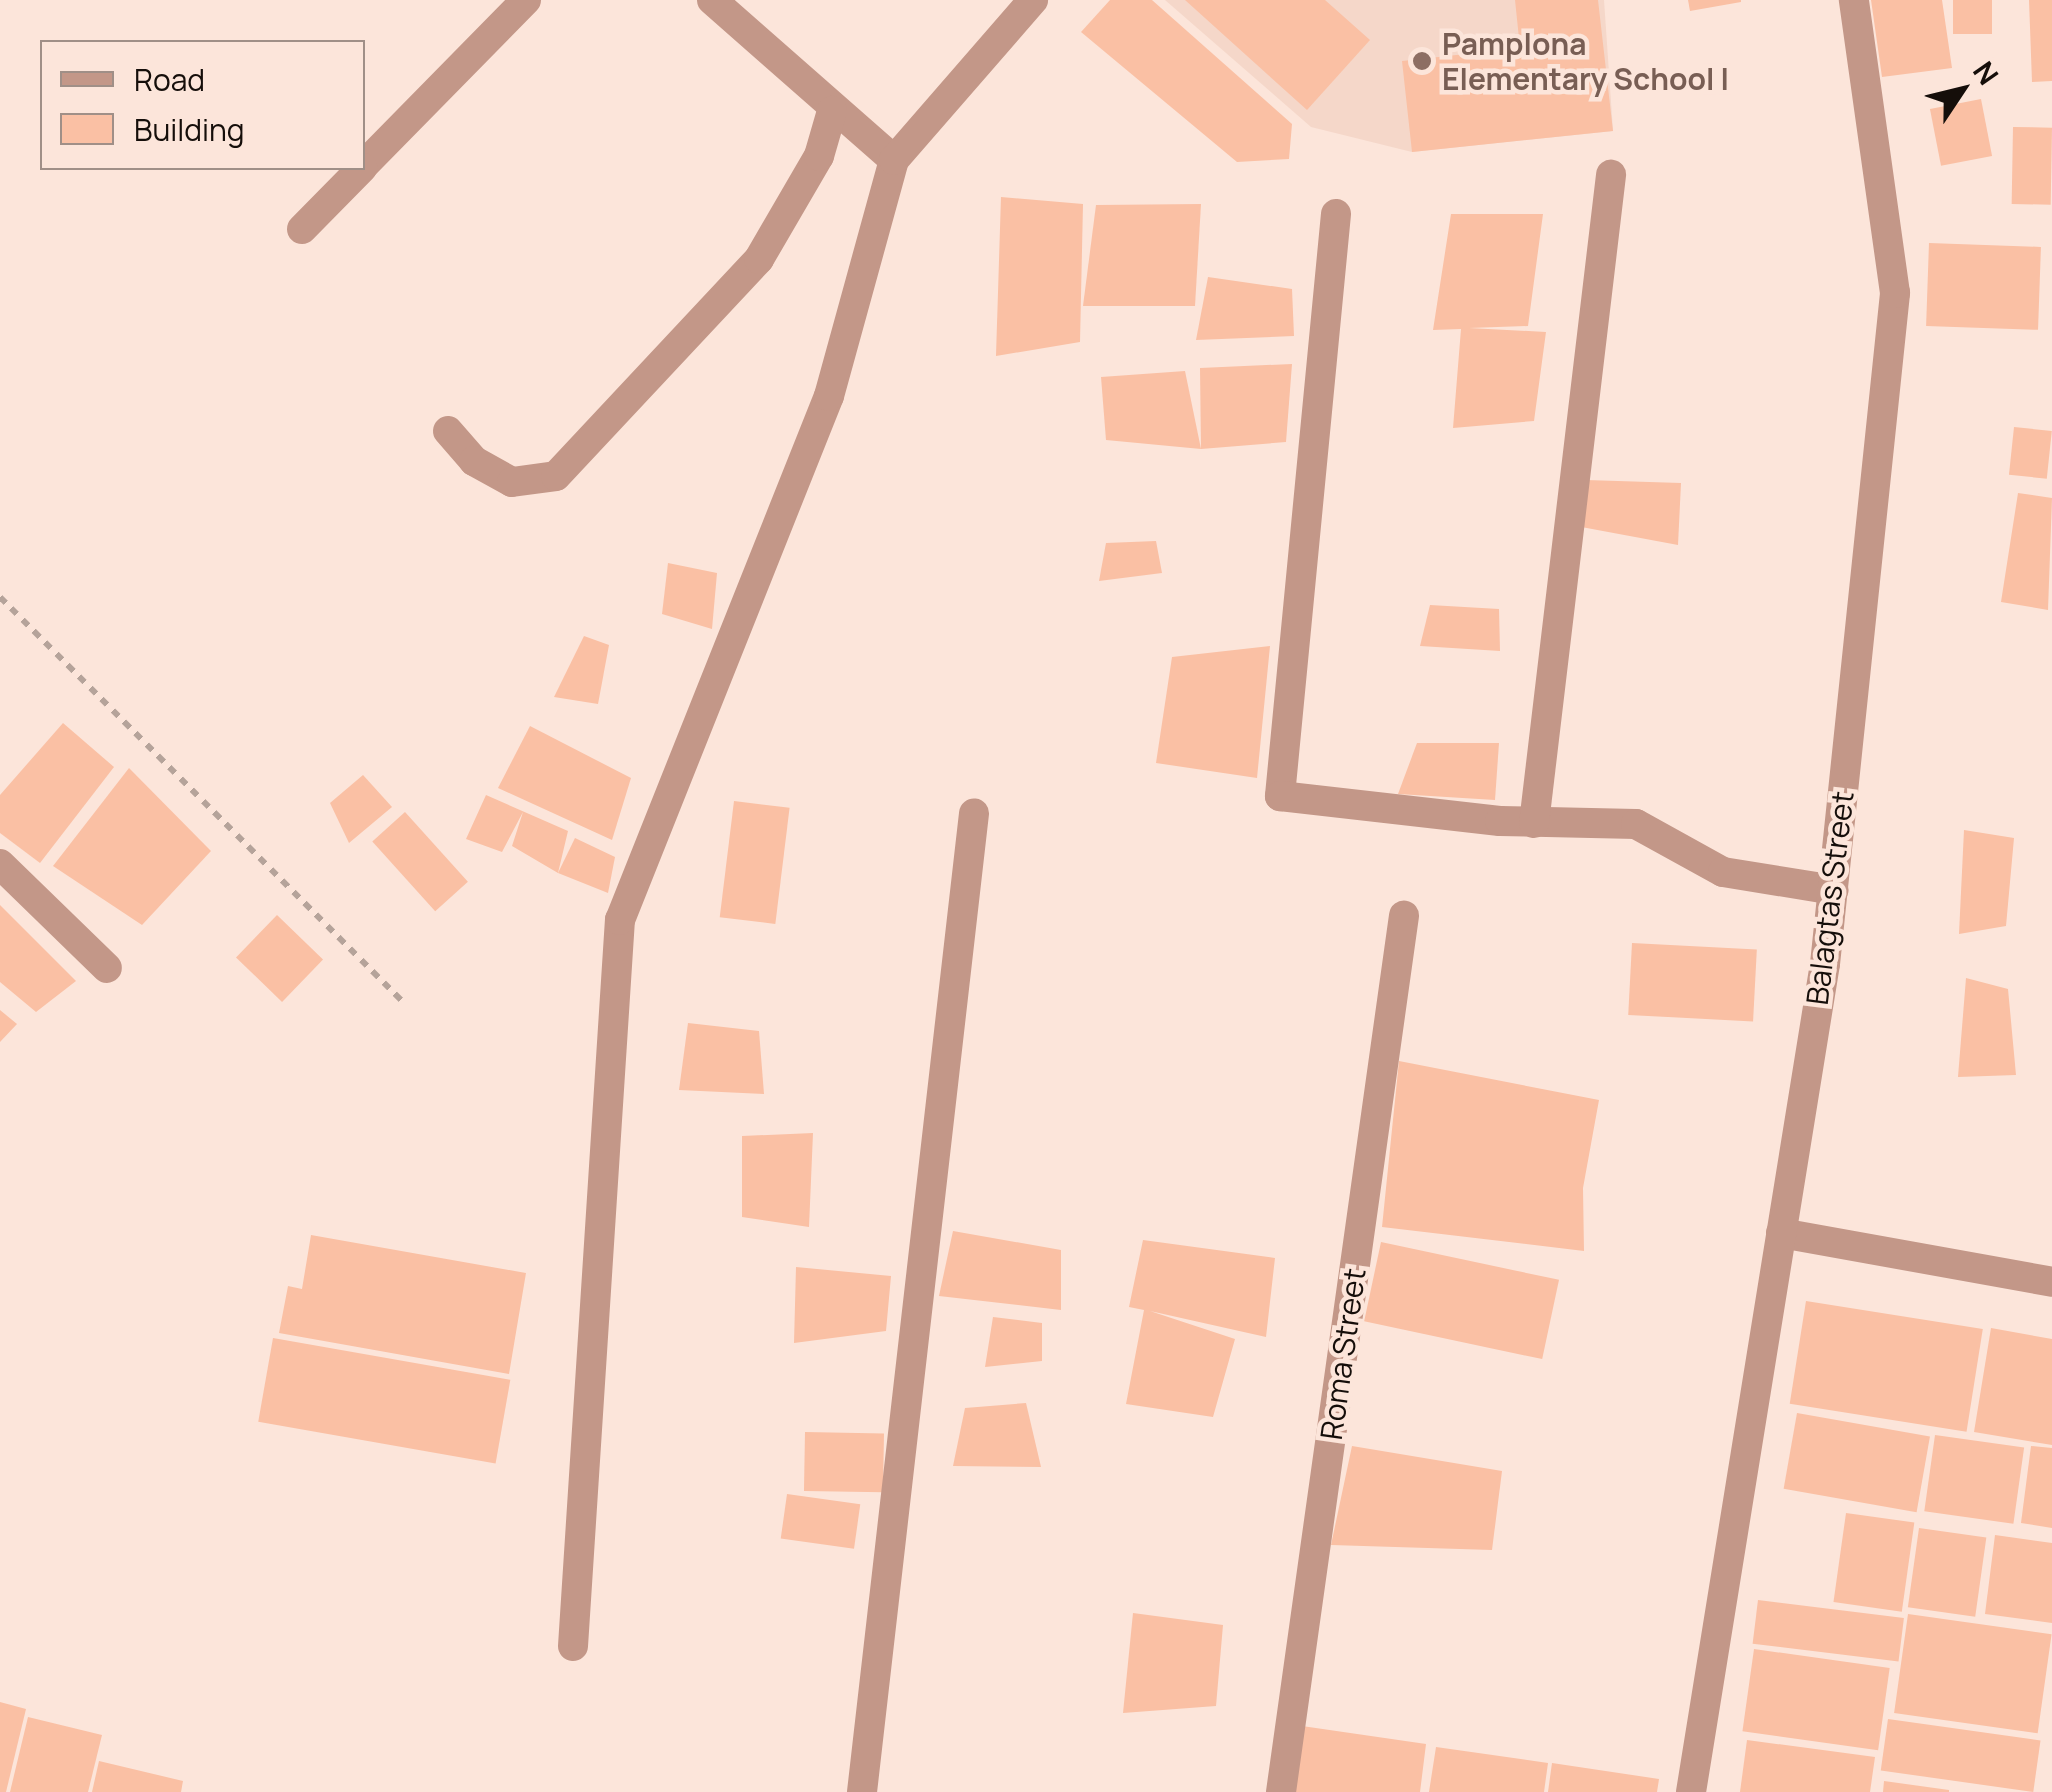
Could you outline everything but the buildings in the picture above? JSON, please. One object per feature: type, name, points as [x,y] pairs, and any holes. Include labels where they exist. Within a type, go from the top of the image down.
[{"type":"street","points":[[365,164],[526,0]]},
{"type":"street","points":[[712,0],[832,111],[894,160]]},
{"type":"street","points":[[574,1646],[620,920],[828,396],[894,160],[1034,0]]},
{"type":"street","name":"Balagtas Street","points":[[1691,1792],[1834,890],[1895,293],[1854,0]]},
{"type":"street","points":[[448,431],[474,461],[512,482],[556,476],[760,259],[819,156],[832,111]]},
{"type":"street","points":[[302,229],[359,170]]},
{"type":"street","points":[[1534,823],[1611,175]]},
{"type":"street","points":[[1336,214],[1280,796],[1534,823],[1636,824],[1722,872],[1834,890]]},
{"type":"street","points":[[862,1792],[974,813]]},
{"type":"street","points":[[0,864],[107,968]]},
{"type":"street","name":"Roma Street","points":[[1281,1792],[1404,916]]},
{"type":"street","points":[[1780,1234],[2052,1282]]},
{"type":"path","points":[[0,597],[404,1003]]},
{"type":"shaded area","name":"Pamplona Elementary School I","points":[[1165,0],[1604,0],[1613,131],[1412,152],[1311,127]]},
{"type":"place","name":"Pamplona Elementary School I","points":[[1422,61]]}]
